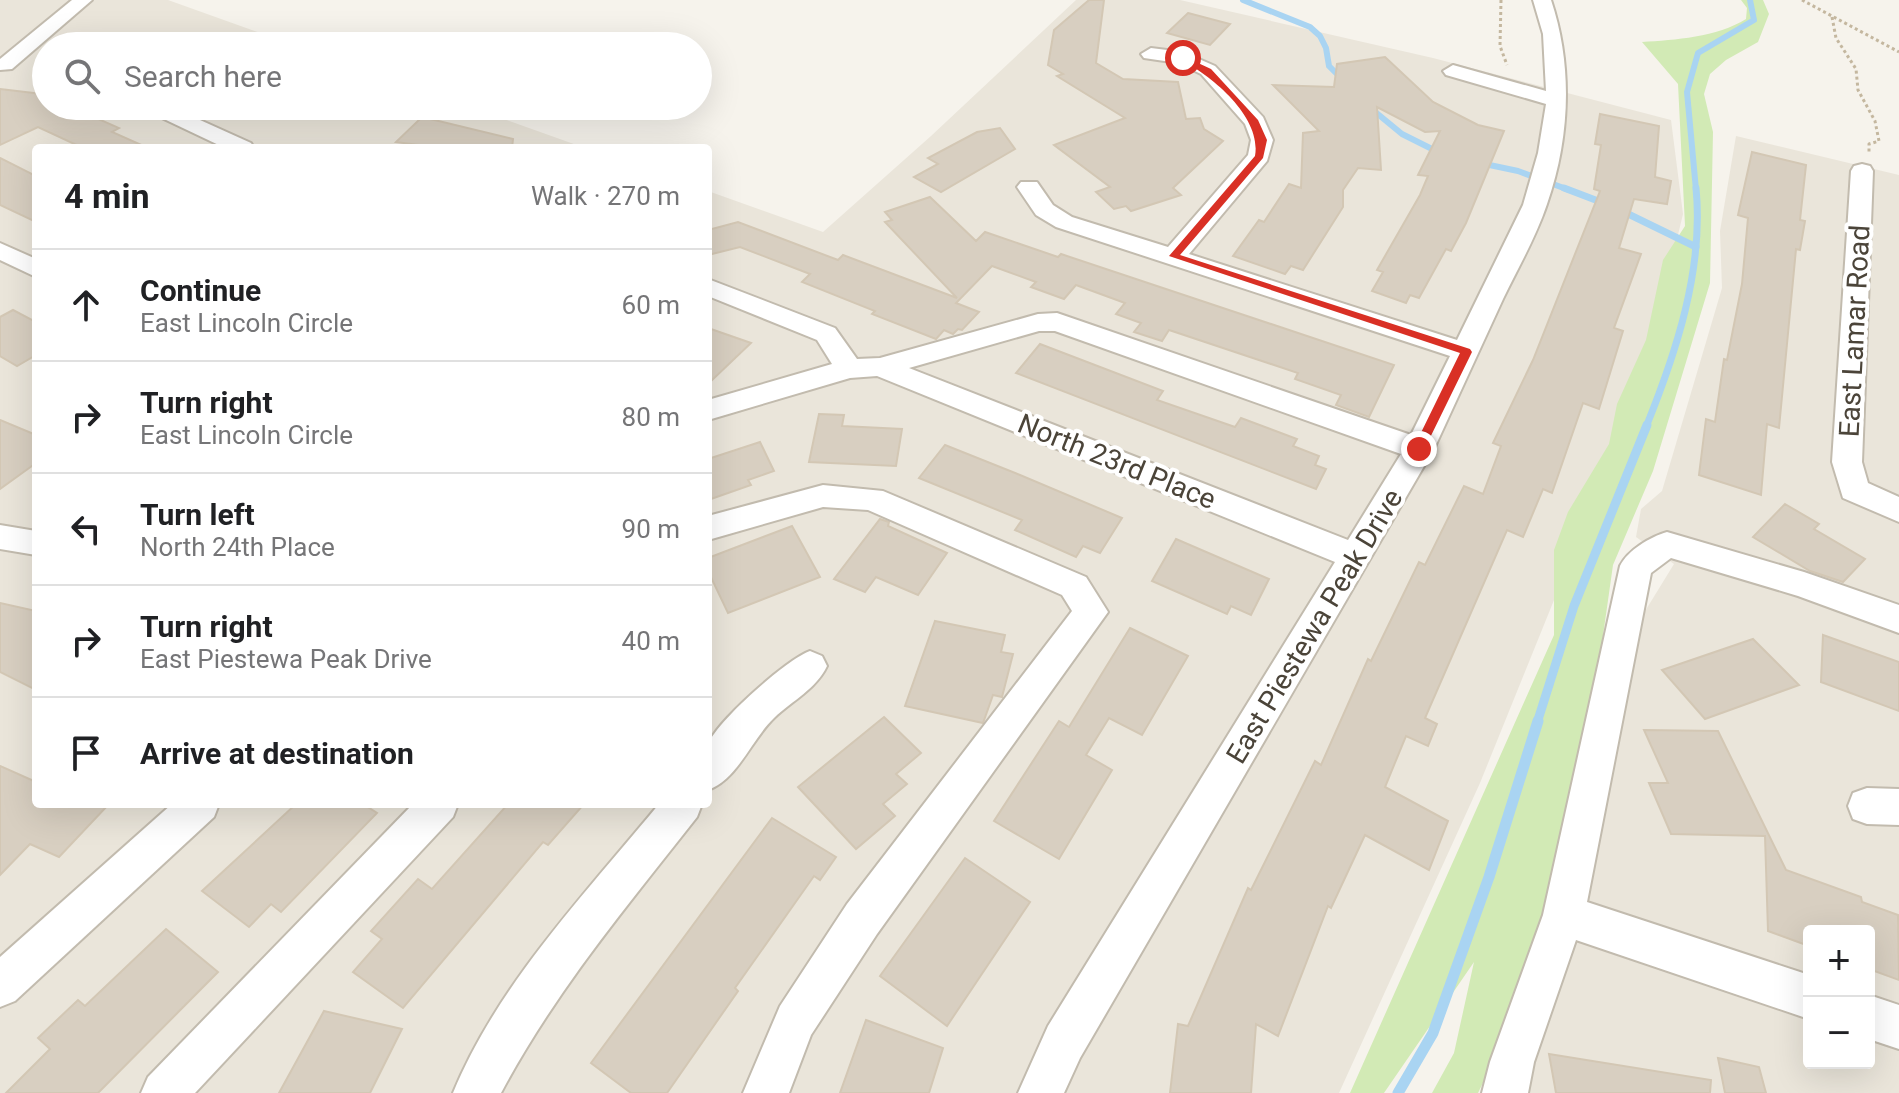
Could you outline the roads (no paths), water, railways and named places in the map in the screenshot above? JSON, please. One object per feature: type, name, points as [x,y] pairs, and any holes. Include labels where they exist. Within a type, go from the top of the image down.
[{"type":"street","points":[[44,32],[83,0]]},
{"type":"street","name":"East Piestewa Peak Drive","points":[[1041,1093],[1064,1042],[1419,449],[1535,205],[1549,153],[1545,96],[1553,34],[1542,0]]},
{"type":"street","points":[[3,65],[32,41]]},
{"type":"street","points":[[1151,54],[1183,58],[1208,70],[1255,122],[1262,140],[1259,156],[1174,256]]},
{"type":"street","points":[[3,65],[31,65]]},
{"type":"street","points":[[1453,71],[1545,96]]},
{"type":"street","points":[[182,120],[234,144]]},
{"type":"street","name":"East Lamar Road","points":[[1862,171],[1847,462],[1854,490],[1899,510]]},
{"type":"street","points":[[1029,187],[1044,210],[1064,222],[1466,352]]},
{"type":"street","points":[[0,250],[32,267]]},
{"type":"street","points":[[712,289],[826,334],[849,369]]},
{"type":"street","points":[[712,409],[849,369],[880,367],[1038,323],[1057,322],[1419,449]]},
{"type":"street","name":"North 23rd Place","points":[[880,367],[1354,556]]},
{"type":"street","points":[[712,527],[823,496],[872,499],[1074,586],[1091,612],[862,919],[795,1021],[766,1093]]},
{"type":"street","points":[[0,537],[32,542]]},
{"type":"street","points":[[1505,1093],[1512,1062],[1564,915],[1636,566],[1667,544],[1804,585],[1899,619]]},
{"type":"street","points":[[712,768],[759,709],[810,666]]},
{"type":"street","points":[[0,986],[196,808]]},
{"type":"street","points":[[164,1093],[435,808]]},
{"type":"street","points":[[476,1093],[516,1020],[569,946],[680,808]]},
{"type":"street","points":[[1564,915],[1803,995]]},
{"type":"street","points":[[1875,1019],[1899,1027]]},
{"type":"waterway","points":[[1243,0],[1310,27],[1320,36],[1326,48],[1329,66],[1344,81]]},
{"type":"waterway","points":[[1696,190],[1687,92],[1698,53],[1754,20],[1750,0]]},
{"type":"waterway","points":[[1368,106],[1402,134],[1442,154]]},
{"type":"waterway","points":[[1480,163],[1518,171],[1569,190]]},
{"type":"waterway","points":[[1564,188],[1606,204]]},
{"type":"waterway","points":[[1646,427],[1668,370],[1692,280],[1696,249],[1696,188]]},
{"type":"waterway","points":[[1620,210],[1696,247]]},
{"type":"waterway","points":[[1537,723],[1574,606],[1647,425]]},
{"type":"waterway","points":[[1398,1093],[1433,1033],[1489,877],[1538,721]]}]
